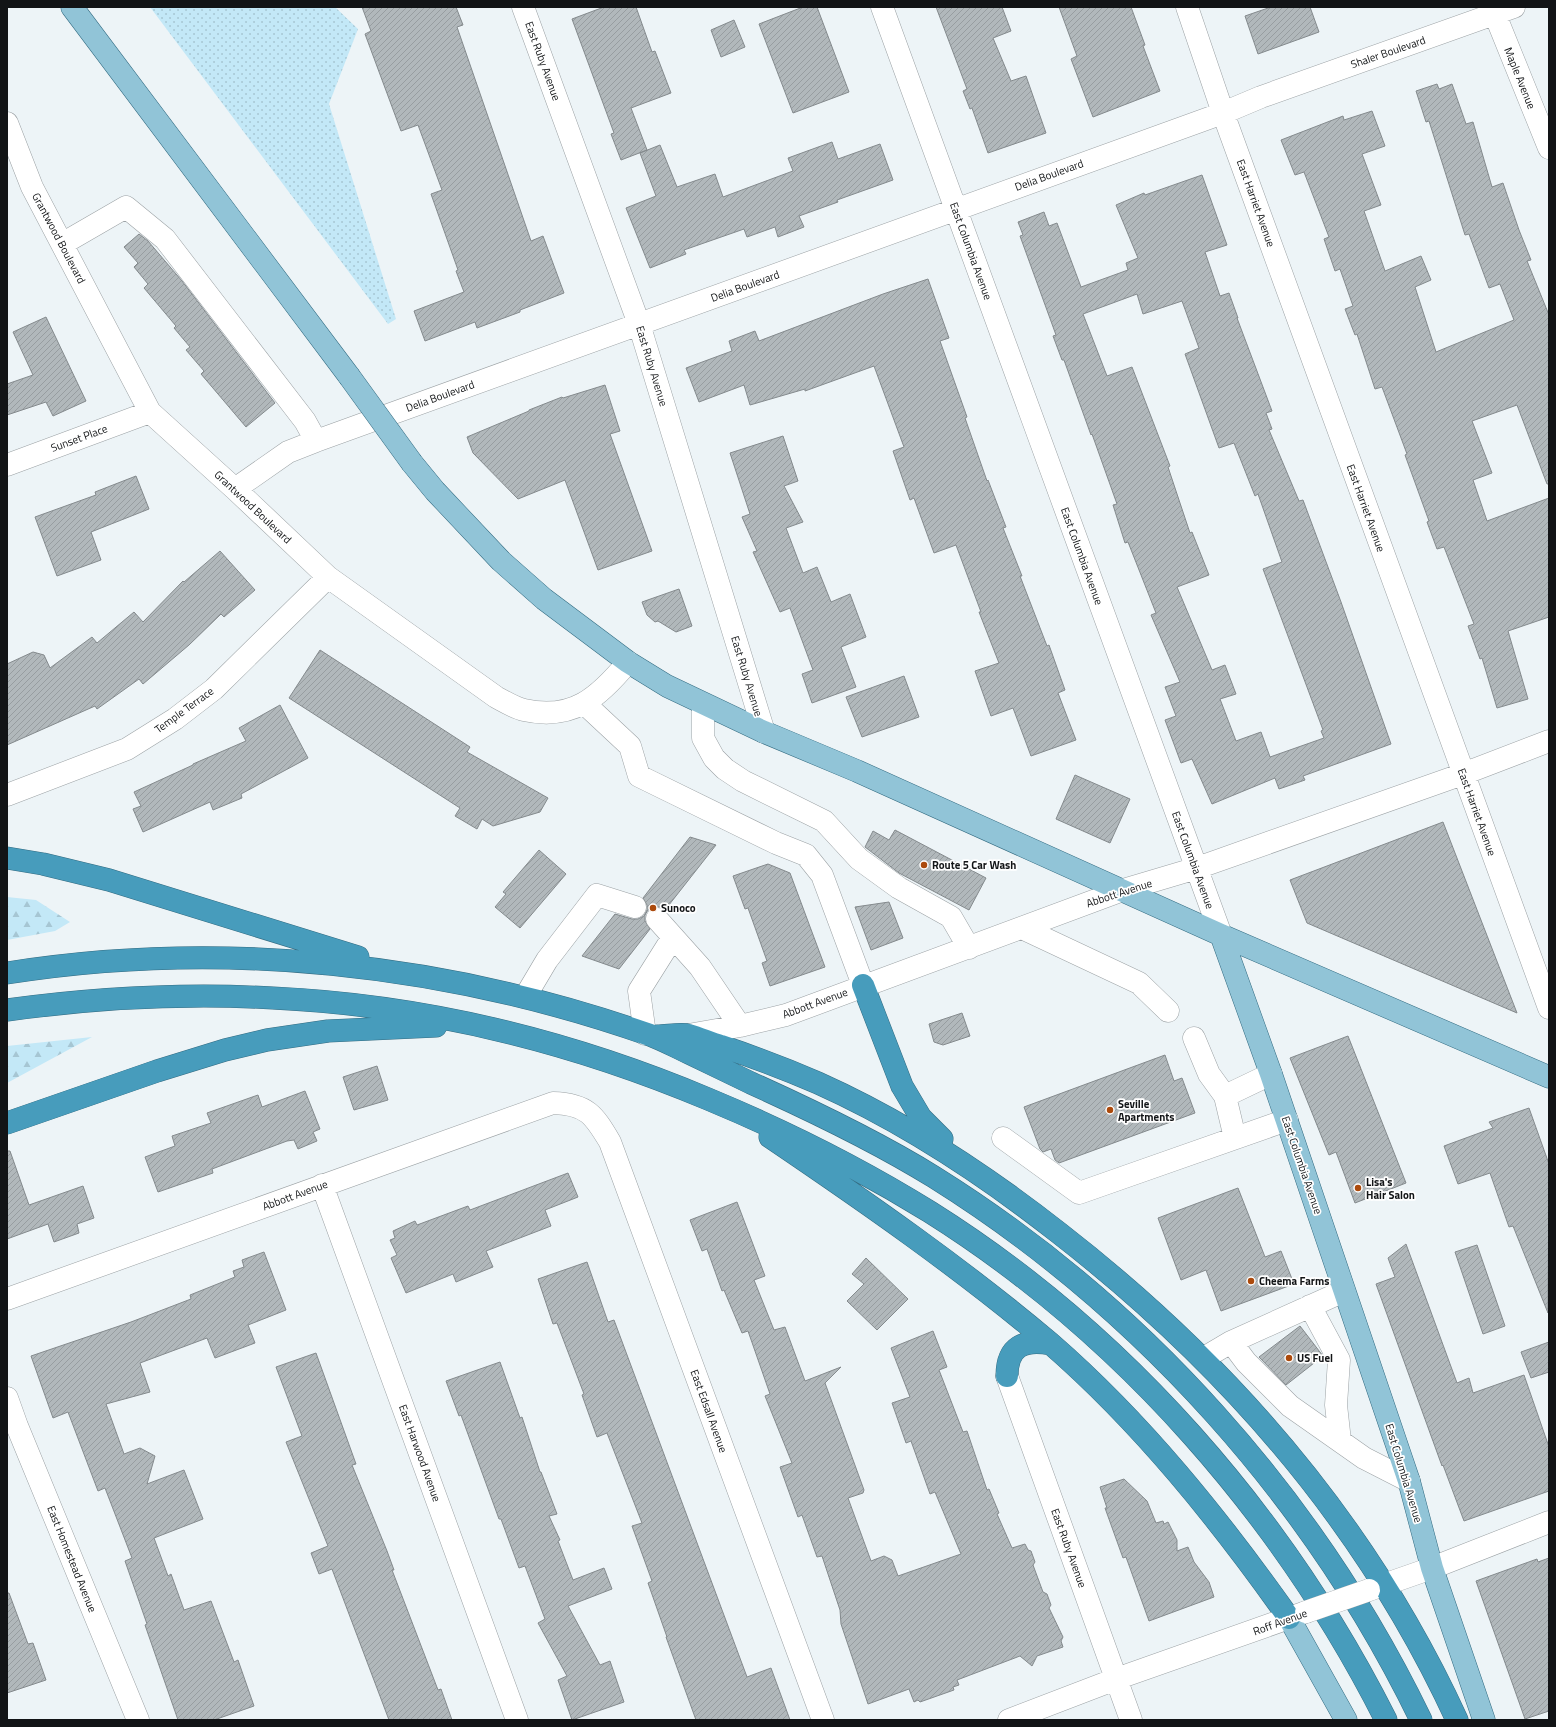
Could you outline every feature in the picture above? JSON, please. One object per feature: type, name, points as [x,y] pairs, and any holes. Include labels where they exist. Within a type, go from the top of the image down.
[{"type":"highway","points":[[7,858],[43,864],[109,880],[409,973]]},
{"type":"highway","points":[[7,973],[90,962],[198,958],[279,960],[409,973],[484,987],[525,997],[649,1035],[849,1130],[932,1176],[1008,1227],[1059,1267],[1116,1315],[1154,1351],[1213,1413],[1272,1482],[1299,1519],[1353,1597],[1397,1674],[1421,1720]]},
{"type":"highway","points":[[863,985],[894,1068],[911,1103],[921,1118],[983,1177]]},
{"type":"highway","points":[[7,1010],[97,1000],[228,996],[328,1002],[408,1012],[472,1024],[548,1042],[591,1055],[636,1070],[721,1104],[808,1143],[848,1164],[931,1213],[969,1238],[1041,1292],[1110,1352],[1143,1384],[1200,1445],[1262,1521],[1319,1602],[1362,1674],[1386,1720]]},
{"type":"highway","points":[[7,1123],[157,1071],[225,1050],[267,1040],[328,1031],[472,1024]]},
{"type":"highway","points":[[649,1035],[688,1035],[745,1054],[794,1073],[866,1106],[922,1137],[983,1177],[1045,1221],[1112,1275],[1204,1358],[1265,1423],[1306,1473],[1359,1547],[1377,1587],[1422,1650],[1457,1720]]},
{"type":"highway","points":[[721,1104],[880,1212],[974,1282],[1051,1344],[1128,1419],[1189,1485],[1242,1553],[1297,1615]]},
{"type":"highway","points":[[1007,1376],[1007,1367],[1010,1357],[1022,1345],[1035,1341],[1051,1344]]},
{"type":"main road","points":[[72,7],[349,376],[412,463],[440,497],[501,561],[544,599],[628,662],[667,686],[764,732],[857,771],[1221,934],[1549,1077]]},
{"type":"main road","name":"East Columbia Avenue","points":[[1221,934],[1287,1120],[1409,1481],[1432,1568],[1484,1720]]},
{"type":"main road","points":[[1297,1615],[1346,1720]]},
{"type":"street","name":"East Ruby Avenue","points":[[523,7],[639,324],[764,732]]},
{"type":"street","name":"East Columbia Avenue","points":[[882,7],[1221,934]]},
{"type":"street","name":"East Harriet Avenue","points":[[1187,7],[1223,113],[1549,1008]]},
{"type":"street","name":"Shaler Boulevard","points":[[1261,97],[1500,9]]},
{"type":"street","name":"Maple Avenue","points":[[1500,9],[1549,148]]},
{"type":"street","name":"Delia Boulevard","points":[[235,489],[288,452],[316,441],[1223,113],[1261,97]]},
{"type":"street","name":"Grantwood Boulevard","points":[[7,123],[32,187],[150,412],[235,489],[328,577],[496,697],[523,710],[545,713],[565,711],[585,704],[611,683],[628,662]]},
{"type":"street","points":[[62,244],[126,207],[165,239],[305,421],[316,441]]},
{"type":"street","name":"Sunset Place","points":[[7,464],[150,412]]},
{"type":"street","name":"Temple Terrace","points":[[7,795],[127,749],[175,719],[214,689],[328,577]]},
{"type":"street","points":[[585,704],[630,746],[640,776],[776,844],[806,855],[822,875],[863,985]]},
{"type":"street","points":[[703,704],[703,738],[714,758],[725,769],[743,781],[824,821],[859,859],[899,888],[951,917],[969,948]]},
{"type":"street","name":"Abbott Avenue","points":[[688,1035],[740,1026],[786,1015],[863,985],[969,948],[1123,890],[1196,868],[1463,774],[1549,741]]},
{"type":"street","points":[[525,997],[547,960],[597,895],[635,907]]},
{"type":"street","points":[[657,919],[700,967],[740,1026]]},
{"type":"street","points":[[1022,928],[1139,983],[1168,1011]]},
{"type":"street","points":[[649,1035],[639,991],[673,937]]},
{"type":"street","points":[[1194,1038],[1209,1074],[1225,1096],[1235,1138]]},
{"type":"street","points":[[1225,1096],[1271,1074]]},
{"type":"street","name":"Abbott Avenue","points":[[7,1299],[553,1103],[568,1103],[584,1109]]},
{"type":"street","name":"East Edsall Avenue","points":[[584,1109],[596,1118],[610,1142],[823,1720]]},
{"type":"street","points":[[1003,1138],[1078,1193],[1287,1120]]},
{"type":"street","name":"East Harwood Avenue","points":[[322,1185],[517,1720]]},
{"type":"street","points":[[1204,1358],[1231,1342],[1344,1291]]},
{"type":"street","points":[[1310,1306],[1339,1360],[1336,1405],[1340,1441]]},
{"type":"street","points":[[1231,1342],[1246,1362],[1290,1406],[1364,1458],[1409,1481]]},
{"type":"street","name":"East Ruby Avenue","points":[[1007,1376],[1131,1720]]},
{"type":"street","name":"East Homestead Avenue","points":[[7,1398],[12,1428],[136,1719]]},
{"type":"street","name":"Roff Avenue","points":[[1009,1720],[1116,1679],[1432,1568],[1549,1522]]},
{"type":"green space","points":[[150,7],[335,7],[358,29],[329,104],[396,319],[388,324]]},
{"type":"green space","points":[[7,897],[36,900],[70,922],[55,931],[7,940]]},
{"type":"green space","points":[[92,1037],[7,1083],[7,1046]]},
{"type":"building","points":[[362,7],[456,7],[463,25],[457,27],[531,241],[543,236],[564,293],[520,310],[520,312],[477,328],[475,322],[425,341],[414,311],[464,292],[456,271],[458,270],[431,194],[442,190],[418,125],[401,131],[365,34],[371,31]]},
{"type":"building","points":[[604,7],[636,7],[652,52],[655,51],[671,93],[631,108],[647,150],[621,160],[611,134],[614,133],[572,19]]},
{"type":"building","points":[[803,7],[817,7],[849,92],[793,113],[759,24]]},
{"type":"building","points":[[936,7],[1002,7],[1011,31],[993,38],[1011,81],[1026,76],[1046,133],[988,153],[972,108],[970,109],[963,91],[967,89]]},
{"type":"building","points":[[1059,7],[1131,7],[1145,45],[1143,46],[1160,91],[1093,117],[1071,59],[1077,56]]},
{"type":"building","points":[[1271,7],[1310,7],[1319,32],[1258,54],[1245,16]]},
{"type":"building","points":[[734,20],[745,47],[721,57],[711,30]]},
{"type":"building","points":[[1437,84],[1439,89],[1452,84],[1466,124],[1473,122],[1492,187],[1503,183],[1531,260],[1527,261],[1549,315],[1549,484],[1547,484],[1517,405],[1472,421],[1492,473],[1473,480],[1487,521],[1549,498],[1549,617],[1508,631],[1528,699],[1497,708],[1482,658],[1480,659],[1468,626],[1474,624],[1444,547],[1437,549],[1427,522],[1429,521],[1405,455],[1407,454],[1382,387],[1375,389],[1357,334],[1355,335],[1345,309],[1353,306],[1340,269],[1335,271],[1324,239],[1329,237],[1304,172],[1295,175],[1281,140],[1343,116],[1344,120],[1372,111],[1385,146],[1362,154],[1381,205],[1364,211],[1385,271],[1421,256],[1431,280],[1415,287],[1436,352],[1514,320],[1500,284],[1489,288],[1469,234],[1465,235],[1429,121],[1426,122],[1416,91]]},
{"type":"building","points":[[832,142],[838,159],[880,144],[893,180],[837,200],[838,202],[799,216],[804,227],[778,237],[775,227],[747,237],[744,229],[684,250],[686,254],[650,268],[626,208],[656,196],[640,153],[660,145],[677,187],[715,174],[723,197],[793,171],[788,158]]},
{"type":"building","points":[[1202,175],[1227,245],[1205,252],[1220,296],[1229,293],[1272,411],[1266,413],[1272,429],[1269,430],[1299,501],[1303,500],[1391,744],[1303,776],[1305,780],[1279,789],[1275,778],[1212,804],[1192,759],[1181,763],[1165,720],[1176,716],[1165,687],[1180,682],[1151,615],[1156,613],[1128,542],[1125,543],[1113,505],[1117,504],[1064,360],[1062,360],[1053,336],[1056,335],[1020,236],[1023,235],[1018,222],[1044,212],[1049,226],[1057,223],[1081,287],[1128,270],[1126,263],[1138,258],[1116,205],[1144,193],[1145,195]],"holes":[[[1137,294],[1143,314],[1182,301],[1199,348],[1185,354],[1219,448],[1234,443],[1255,496],[1258,494],[1282,562],[1263,569],[1323,730],[1321,731],[1324,738],[1270,757],[1261,732],[1236,741],[1220,699],[1236,694],[1225,665],[1212,670],[1177,587],[1209,575],[1192,532],[1190,533],[1168,467],[1170,466],[1132,367],[1107,376],[1083,314]]]},
{"type":"building","points":[[139,234],[148,241],[182,281],[275,403],[246,427],[201,374],[204,371],[186,350],[190,347],[174,328],[176,326],[144,288],[148,284],[134,267],[138,263],[124,247]]},
{"type":"building","points":[[928,279],[949,338],[940,341],[967,417],[965,418],[987,481],[988,480],[1006,527],[1003,528],[1022,576],[1020,576],[1047,646],[1049,645],[1065,690],[1058,693],[1076,740],[1031,756],[1013,708],[991,716],[975,671],[999,663],[979,612],[981,612],[956,545],[934,553],[914,498],[910,500],[893,451],[904,447],[874,366],[805,391],[805,389],[750,405],[744,385],[699,402],[686,368],[732,351],[729,341],[755,331],[759,341],[883,294]]},
{"type":"building","points":[[46,317],[86,401],[53,416],[46,402],[7,415],[7,384],[33,375],[13,332]]},
{"type":"building","points":[[605,385],[620,431],[610,434],[652,551],[598,570],[565,480],[518,499],[473,453],[467,437],[562,397],[563,398]]},
{"type":"building","points":[[783,436],[798,481],[784,486],[803,522],[786,528],[803,573],[817,567],[831,602],[850,594],[866,637],[841,647],[856,687],[812,703],[802,674],[813,670],[790,608],[780,612],[753,552],[757,551],[742,517],[750,514],[730,453]]},
{"type":"building","points":[[136,476],[149,509],[91,532],[101,560],[57,576],[35,517],[96,495],[95,492]]},
{"type":"building","points":[[220,551],[255,590],[224,617],[221,614],[189,645],[143,684],[139,679],[97,709],[95,706],[7,745],[7,664],[33,652],[44,655],[50,668],[92,637],[97,643],[134,612],[143,622],[183,581],[184,582]]},
{"type":"building","points":[[679,589],[692,626],[676,632],[658,621],[655,622],[647,615],[642,602]]},
{"type":"building","points":[[320,650],[470,747],[467,752],[548,798],[540,812],[493,826],[482,819],[477,829],[455,816],[460,808],[289,698]]},
{"type":"building","points":[[904,676],[919,717],[862,737],[846,697]]},
{"type":"building","points":[[280,705],[308,758],[241,794],[242,798],[213,810],[210,802],[143,832],[133,809],[141,806],[134,792],[246,741],[239,728]]},
{"type":"building","points":[[1075,775],[1130,799],[1110,843],[1056,819]]},
{"type":"building","points":[[1443,822],[1517,1013],[1307,923],[1290,880]]},
{"type":"building","name":"Route 5 Car Wash","points":[[895,830],[986,878],[969,910],[899,873],[865,847],[873,831],[889,840]]},
{"type":"building","points":[[690,837],[716,845],[665,910],[661,907],[655,907],[648,910],[645,915],[645,921],[650,929],[619,969],[582,956],[615,914],[632,919],[638,919],[644,916],[647,910],[647,905],[643,898]]},
{"type":"building","points":[[539,850],[566,874],[520,928],[495,907],[506,894],[503,892]]},
{"type":"building","points":[[768,864],[790,873],[825,967],[770,986],[762,963],[767,961],[748,908],[745,909],[733,876]]},
{"type":"building","points":[[889,902],[903,938],[871,950],[855,907]]},
{"type":"building","points":[[962,1013],[970,1036],[943,1045],[934,1042],[929,1024]]},
{"type":"building","points":[[1348,1036],[1406,1183],[1355,1203],[1336,1152],[1329,1155],[1290,1058]]},
{"type":"building","name":"Seville Apartments","points":[[1165,1055],[1174,1081],[1182,1078],[1195,1113],[1059,1163],[1055,1160],[1051,1149],[1043,1152],[1040,1149],[1024,1107]]},
{"type":"building","points":[[377,1066],[388,1100],[354,1110],[343,1077]]},
{"type":"building","points":[[305,1091],[320,1129],[313,1132],[317,1141],[298,1149],[294,1140],[287,1141],[212,1169],[213,1173],[158,1192],[145,1157],[175,1146],[172,1136],[211,1123],[207,1113],[258,1095],[262,1107]]},
{"type":"building","points":[[1529,1108],[1549,1164],[1548,1313],[1513,1226],[1509,1227],[1490,1173],[1458,1184],[1444,1146],[1493,1128],[1489,1122]]},
{"type":"building","points":[[7,1151],[10,1151],[29,1205],[83,1186],[94,1218],[77,1224],[79,1233],[54,1242],[48,1224],[7,1239]]},
{"type":"building","points":[[568,1173],[578,1197],[545,1210],[551,1226],[486,1251],[493,1267],[456,1282],[453,1274],[406,1293],[391,1258],[397,1255],[390,1240],[395,1238],[393,1231],[415,1221],[417,1225],[468,1206],[470,1210]]},
{"type":"building","points":[[1238,1188],[1265,1257],[1281,1251],[1294,1284],[1221,1311],[1206,1270],[1181,1280],[1158,1218]]},
{"type":"building","points":[[737,1202],[765,1276],[754,1280],[774,1330],[785,1327],[805,1381],[841,1367],[825,1383],[864,1490],[863,1493],[848,1498],[871,1561],[884,1556],[892,1560],[898,1576],[961,1554],[935,1492],[930,1494],[911,1441],[906,1443],[892,1403],[910,1397],[891,1348],[933,1331],[947,1367],[939,1370],[963,1432],[967,1431],[987,1490],[989,1489],[999,1513],[997,1514],[1012,1548],[1025,1544],[1028,1550],[1031,1551],[1035,1562],[1033,1565],[1043,1592],[1047,1594],[1051,1605],[1049,1608],[1063,1637],[1061,1641],[1063,1647],[1037,1656],[1032,1666],[1020,1656],[957,1680],[959,1685],[953,1687],[954,1690],[920,1702],[918,1700],[914,1702],[909,1689],[868,1704],[841,1624],[840,1610],[822,1556],[817,1557],[802,1515],[798,1517],[780,1467],[792,1463],[765,1396],[770,1394],[748,1331],[742,1333],[724,1290],[722,1291],[707,1249],[702,1251],[690,1220]]},
{"type":"building","points":[[1406,1244],[1457,1383],[1469,1378],[1473,1393],[1524,1375],[1549,1447],[1549,1491],[1464,1521],[1443,1465],[1442,1466],[1376,1284],[1395,1277],[1388,1258]]},
{"type":"building","points":[[1477,1245],[1505,1326],[1483,1334],[1455,1252]]},
{"type":"building","points":[[264,1252],[286,1310],[248,1325],[255,1343],[215,1358],[207,1338],[140,1363],[150,1392],[106,1404],[124,1454],[140,1448],[155,1456],[147,1484],[184,1470],[203,1519],[154,1538],[168,1576],[171,1574],[184,1610],[211,1601],[234,1662],[238,1660],[254,1706],[214,1720],[178,1720],[145,1625],[147,1624],[125,1561],[132,1558],[105,1488],[98,1491],[68,1412],[53,1418],[31,1356],[131,1322],[191,1299],[190,1295],[235,1277],[233,1271],[244,1267],[242,1260]]},
{"type":"building","points":[[866,1258],[908,1299],[877,1330],[847,1301],[864,1284],[852,1274]]},
{"type":"building","points":[[587,1262],[608,1322],[614,1320],[747,1677],[771,1668],[790,1720],[696,1720],[648,1583],[652,1581],[632,1526],[642,1523],[607,1433],[597,1437],[582,1395],[584,1394],[557,1323],[553,1324],[538,1279]]},
{"type":"building","name":"US Fuel","points":[[1300,1326],[1323,1356],[1286,1385],[1259,1357]]},
{"type":"building","points":[[1549,1342],[1549,1372],[1531,1378],[1521,1352]]},
{"type":"building","points":[[316,1353],[356,1464],[352,1465],[387,1551],[394,1570],[392,1570],[438,1690],[441,1689],[452,1720],[389,1720],[332,1569],[319,1574],[311,1553],[328,1546],[286,1442],[302,1436],[276,1367]]},
{"type":"building","points":[[500,1362],[520,1418],[522,1417],[540,1472],[557,1514],[549,1516],[560,1540],[558,1541],[573,1580],[604,1568],[612,1589],[568,1606],[600,1665],[610,1661],[624,1702],[572,1720],[558,1680],[567,1676],[538,1623],[545,1619],[525,1566],[519,1568],[501,1519],[499,1519],[461,1415],[459,1416],[446,1381]]},
{"type":"building","points":[[1124,1479],[1147,1501],[1156,1523],[1163,1521],[1164,1524],[1168,1522],[1177,1540],[1177,1551],[1188,1547],[1194,1562],[1209,1582],[1214,1597],[1149,1621],[1126,1557],[1123,1558],[1105,1508],[1107,1508],[1100,1487]]},
{"type":"building","points":[[1549,1558],[1549,1711],[1525,1719],[1476,1581],[1537,1559],[1538,1562]]},
{"type":"building","points":[[7,1593],[9,1593],[28,1644],[33,1643],[46,1680],[7,1693]]},
{"type":"place","name":"Route 5 Car Wash","points":[[924,865]]},
{"type":"place","name":"Sunoco","points":[[653,908]]},
{"type":"place","name":"Seville Apartments","points":[[1110,1110]]},
{"type":"place","name":"Lisa's Hair Salon","points":[[1358,1188]]},
{"type":"place","name":"Cheema Farms","points":[[1251,1281]]},
{"type":"place","name":"US Fuel","points":[[1289,1358]]}]
